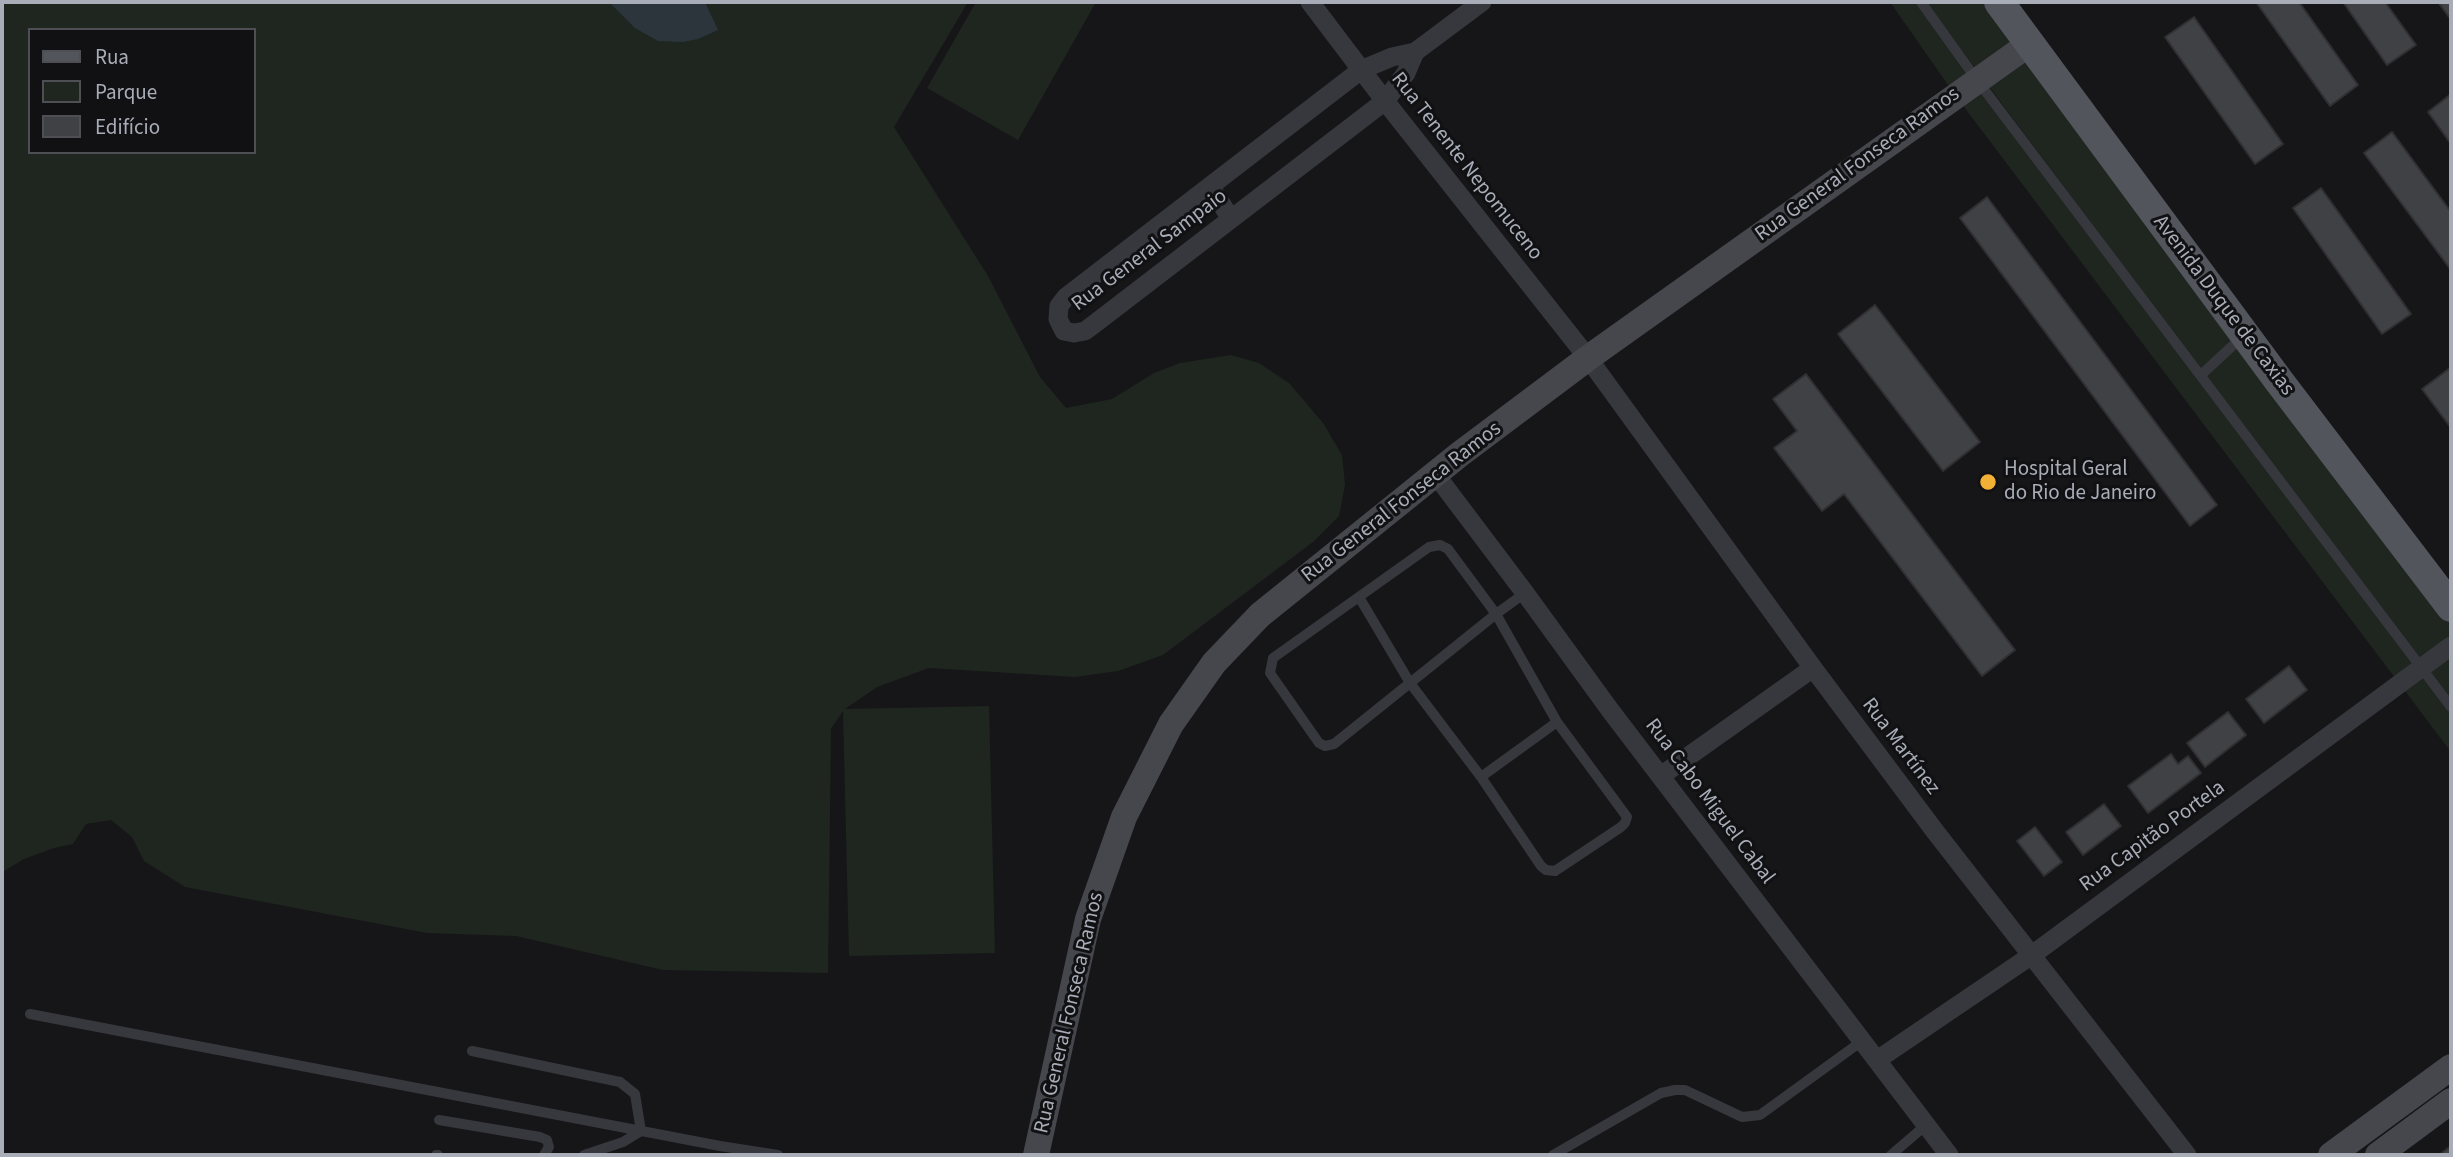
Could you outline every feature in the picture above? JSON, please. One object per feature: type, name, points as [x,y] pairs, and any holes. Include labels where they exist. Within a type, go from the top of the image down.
[{"type":"main road","name":"Avenida Duque de Caxias","points":[[1998,2],[2451,607]]},
{"type":"street","name":"Rua Tenente Nepomuceno","points":[[1310,2],[1588,358]]},
{"type":"street","name":"Rua General Sampaio","points":[[1415,52],[1406,73],[1385,101],[1093,325],[1074,333],[1064,331],[1058,319],[1059,306],[1066,297],[1361,70],[1383,60],[1415,52],[1482,2]]},
{"type":"street","name":"Rua General Fonseca Ramos","points":[[1036,1155],[1088,919],[1124,817],[1171,724],[1214,663],[1260,615],[1588,358],[2029,44]]},
{"type":"street","points":[[1210,186],[1231,219]]},
{"type":"street","name":"Rua Martínez","points":[[1588,358],[1934,830],[2187,1155]]},
{"type":"street","name":"Rua Cabo Miguel Cabal","points":[[1436,475],[1610,710],[1949,1155]]},
{"type":"street","name":"Rua Capitão Portela","points":[[1877,1060],[2032,955],[2451,646]]},
{"type":"street","points":[[1662,775],[1813,668]]},
{"type":"street","points":[[2332,1155],[2451,1067]]},
{"type":"street","points":[[2378,1155],[2451,1101]]},
{"type":"lane","points":[[1921,2],[1977,80],[2451,707]]},
{"type":"lane","points":[[2201,375],[2245,335]]},
{"type":"lane","points":[[1359,597],[1410,683],[1481,777],[1541,866],[1555,871],[1620,827],[1627,817],[1557,722],[1496,614],[1448,549],[1440,545],[1429,547],[1273,658],[1270,673],[1319,743],[1325,747],[1334,744],[1410,683],[1496,614],[1525,593]]},
{"type":"lane","points":[[1481,777],[1557,722]]},
{"type":"lane","points":[[30,1014],[641,1130],[717,1151],[778,1155]]},
{"type":"lane","points":[[1553,1155],[1661,1093],[1675,1090],[1685,1090],[1742,1117],[1760,1115],[1862,1041]]},
{"type":"lane","points":[[472,1051],[620,1082],[635,1094],[641,1130]]},
{"type":"lane","points":[[439,1120],[547,1140],[549,1147],[544,1155]]},
{"type":"lane","points":[[1891,1155],[1926,1125]]},
{"type":"lane","points":[[584,1155],[623,1142],[641,1130]]},
{"type":"green space","points":[[2,2],[968,2],[894,127],[988,276],[1040,377],[1066,408],[1112,399],[1154,373],[1180,363],[1231,355],[1259,363],[1289,383],[1323,423],[1342,455],[1345,485],[1339,516],[1313,542],[1163,655],[1118,671],[1075,677],[929,668],[877,687],[845,709],[989,706],[995,953],[849,956],[843,711],[831,729],[828,973],[663,970],[516,936],[427,933],[185,887],[144,861],[132,837],[111,820],[86,824],[73,844],[24,859],[4,871],[2,877]]},
{"type":"green space","points":[[976,2],[1096,2],[1018,140],[927,88]]},
{"type":"green space","points":[[1890,2],[1921,2],[2371,598],[1926,2],[2004,2],[2451,603],[2451,752],[1955,95]]},
{"type":"shaded area","points":[[609,2],[705,2],[718,30],[683,42],[658,41],[635,28]]},
{"type":"building","points":[[2256,2],[2299,2],[2358,85],[2330,106]]},
{"type":"building","points":[[2343,2],[2385,2],[2416,45],[2387,65]]},
{"type":"building","points":[[2438,2],[2451,2],[2449,17]]},
{"type":"building","points":[[2194,17],[2283,144],[2255,164],[2165,37]]},
{"type":"building","points":[[2451,94],[2451,144],[2428,112]]},
{"type":"building","points":[[2392,132],[2451,212],[2451,270],[2364,153]]},
{"type":"building","points":[[2321,188],[2411,314],[2382,334],[2293,208]]},
{"type":"building","points":[[1987,197],[2217,505],[2190,526],[1960,218]]},
{"type":"building","points":[[1875,305],[1980,442],[1943,471],[1838,334]]},
{"type":"building","points":[[2450,368],[2451,370],[2451,428],[2422,389]]},
{"type":"building","points":[[1806,374],[2015,650],[1982,676],[1844,494],[1822,511],[1774,448],[1797,431],[1773,399]]},
{"type":"building","points":[[2289,666],[2307,690],[2264,723],[2246,699]]},
{"type":"building","points":[[2228,712],[2246,735],[2205,767],[2187,743]]},
{"type":"building","points":[[2171,754],[2178,764],[2188,756],[2201,773],[2148,813],[2128,786]]},
{"type":"building","points":[[2104,804],[2121,826],[2083,855],[2066,832]]},
{"type":"building","points":[[2035,827],[2062,862],[2044,876],[2017,841]]},
{"type":"building","points":[[2451,1146],[2451,1155],[2439,1155]]},
{"type":"place","name":"Hospital Geral do Rio de Janeiro","points":[[1988,482]]}]
